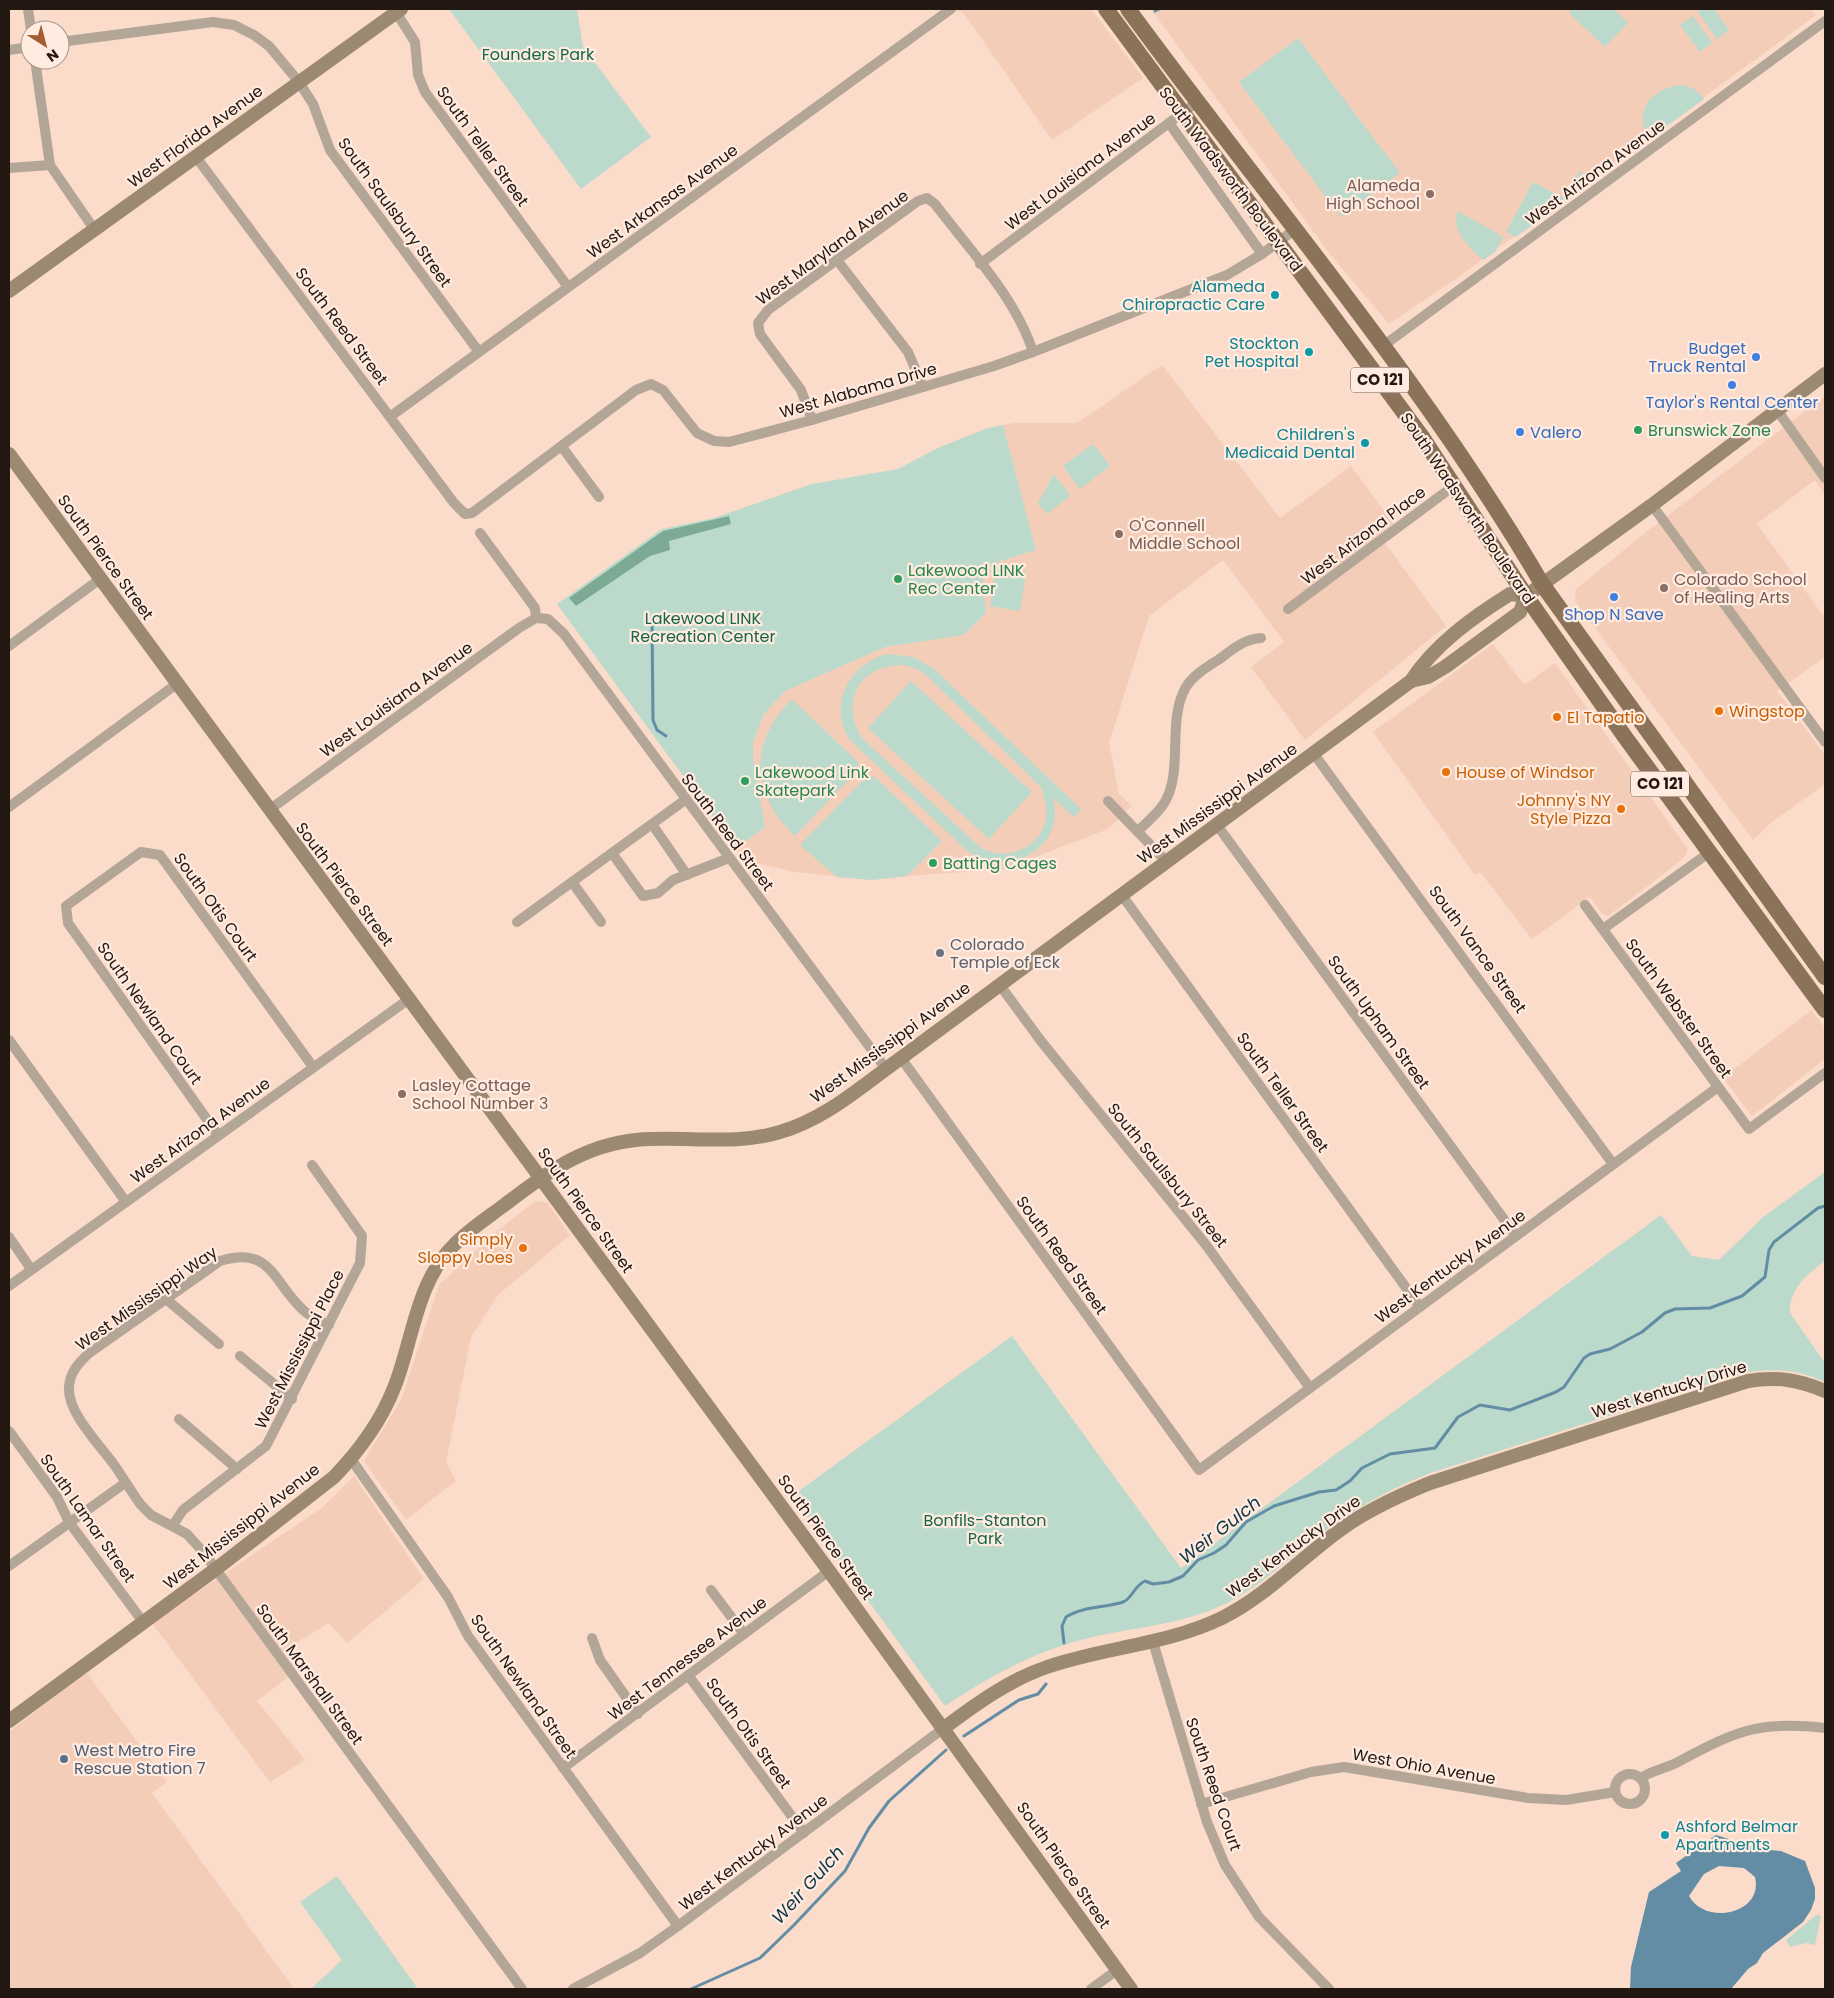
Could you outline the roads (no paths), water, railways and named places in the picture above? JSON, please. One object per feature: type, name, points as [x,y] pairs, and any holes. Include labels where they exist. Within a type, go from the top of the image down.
[{"type":"main road","name":"South Wadsworth Boulevard","points":[[1128,9],[1383,346],[1472,470],[1542,584],[1697,796],[1825,977]]},
{"type":"main road","name":"South Wadsworth Boulevard","points":[[1113,11],[1176,118],[1278,242],[1327,308],[1455,485],[1526,596],[1625,737],[1825,1010]]},
{"type":"main road","points":[[1327,308],[1344,318],[1371,349],[1378,350],[1383,346]]},
{"type":"main road","points":[[1625,737],[1634,735],[1638,738],[1664,766],[1697,796]]},
{"type":"street","name":"West Arkansas Avenue","points":[[391,416],[951,9]]},
{"type":"street","name":"South Teller Street","points":[[397,10],[415,42],[419,79],[425,92],[568,287]]},
{"type":"street","name":"West Florida Avenue","points":[[9,291],[397,10]]},
{"type":"street","name":"West Arizona Avenue","points":[[1383,346],[1825,21]]},
{"type":"street","name":"South Saulsbury Street","points":[[70,41],[207,22],[234,25],[270,46],[299,82],[313,104],[330,150],[479,352]]},
{"type":"street","points":[[36,70],[50,165],[94,229]]},
{"type":"street","name":"West Louisiana Avenue","points":[[980,264],[1197,102]]},
{"type":"street","name":"South Wadsworth Boulevard","points":[[1176,118],[1262,254]]},
{"type":"street","name":"South Reed Street","points":[[196,157],[391,416],[454,503],[465,514]]},
{"type":"street","points":[[9,168],[50,165]]},
{"type":"street","name":"West Maryland Avenue","points":[[812,420],[801,390],[760,334],[758,323],[768,310],[918,201],[927,198],[935,204],[980,264]]},
{"type":"street","name":"West Alabama Drive","points":[[465,514],[472,513],[636,390],[651,384],[663,390],[698,433],[714,441],[729,442],[812,420],[994,366],[1032,352],[1216,280],[1262,254],[1294,230]]},
{"type":"street","points":[[837,260],[908,352],[923,387]]},
{"type":"street","points":[[980,264],[1014,310],[1026,330],[1032,352]]},
{"type":"street","name":"West Mississippi Avenue","points":[[1411,681],[1428,677],[1445,667],[1520,612],[1526,596],[1652,505],[1825,374]]},
{"type":"street","points":[[1776,410],[1825,478]]},
{"type":"street","points":[[562,447],[599,497]]},
{"type":"street","name":"South Pierce Street","points":[[9,454],[269,810],[541,1177],[944,1728],[1132,1989]]},
{"type":"street","name":"West Arizona Place","points":[[1288,609],[1455,485]]},
{"type":"street","points":[[1652,505],[1825,742]]},
{"type":"street","name":"South Reed Street","points":[[480,533],[535,608],[540,618],[552,620],[564,634],[685,800],[886,1069]]},
{"type":"street","points":[[9,646],[100,579]]},
{"type":"street","name":"West Mississippi Avenue","points":[[9,1721],[216,1569],[320,1489],[351,1459],[373,1427],[391,1395],[424,1293],[443,1258],[462,1238],[541,1177],[580,1154],[623,1141],[651,1139],[726,1140],[778,1133],[822,1114],[901,1058],[1411,681],[1431,655],[1474,618],[1510,594],[1526,596]]},
{"type":"street","name":"West Louisiana Avenue","points":[[269,810],[512,633],[540,618]]},
{"type":"street","points":[[1138,830],[1160,809],[1168,795],[1179,706],[1187,686],[1196,676],[1235,648],[1252,638],[1262,638]]},
{"type":"street","points":[[9,807],[178,683]]},
{"type":"street","name":"South Vance Street","points":[[1314,754],[1612,1164]]},
{"type":"street","points":[[516,922],[685,800]]},
{"type":"street","points":[[1108,800],[1166,861]]},
{"type":"street","points":[[652,824],[687,874]]},
{"type":"street","name":"South Upham Street","points":[[1217,825],[1516,1236]]},
{"type":"street","name":"South Otis Court","points":[[66,906],[141,852],[160,854],[313,1067]]},
{"type":"street","points":[[1603,929],[1710,852]]},
{"type":"street","points":[[612,853],[643,896],[658,893],[673,880],[729,858]]},
{"type":"street","points":[[572,882],[601,922]]},
{"type":"street","name":"South Teller Street","points":[[1122,894],[1420,1307]]},
{"type":"street","name":"South Webster Street","points":[[1585,905],[1749,1129],[1825,1073]]},
{"type":"street","name":"South Newland Court","points":[[66,906],[68,923],[218,1135]]},
{"type":"street","name":"South Saulsbury Street","points":[[999,984],[1041,1041],[1206,1245],[1310,1388]]},
{"type":"street","name":"West Arizona Avenue","points":[[9,1286],[409,999]]},
{"type":"street","points":[[9,1040],[126,1202]]},
{"type":"street","name":"South Reed Street","points":[[901,1058],[1199,1470]]},
{"type":"street","name":"West Kentucky Avenue","points":[[1199,1470],[1718,1087]]},
{"type":"street","name":"West Mississippi Place","points":[[173,1525],[183,1510],[266,1446],[292,1399],[360,1263],[362,1236],[312,1165]]},
{"type":"street","points":[[9,1237],[32,1269]]},
{"type":"street","name":"West Mississippi Way","points":[[68,1388],[76,1365],[88,1354],[220,1261],[245,1256],[257,1260],[276,1274],[300,1308],[310,1316],[329,1325]]},
{"type":"street","points":[[166,1300],[219,1344]]},
{"type":"street","points":[[240,1356],[292,1399]]},
{"type":"street","name":"West Kentucky Drive","points":[[944,1728],[992,1694],[1038,1670],[1187,1633],[1234,1612],[1261,1594],[1340,1530],[1375,1508],[1413,1490],[1727,1387],[1765,1378],[1788,1379],[1825,1391]]},
{"type":"street","name":"South Marshall Street","points":[[68,1388],[71,1403],[79,1418],[125,1483],[151,1515],[173,1525],[195,1543],[216,1569],[522,1989]]},
{"type":"street","points":[[179,1419],[237,1469]]},
{"type":"street","name":"South Lamar Street","points":[[9,1431],[57,1497],[69,1522],[143,1622]]},
{"type":"street","name":"South Newland Street","points":[[351,1459],[448,1597],[468,1636],[678,1926]]},
{"type":"street","points":[[9,1566],[125,1483]]},
{"type":"street","name":"West Tennessee Avenue","points":[[563,1768],[829,1571]]},
{"type":"street","points":[[711,1590],[744,1634]]},
{"type":"street","points":[[592,1638],[600,1660],[638,1714]]},
{"type":"street","name":"South Reed Court","points":[[1153,1642],[1201,1804],[1220,1855],[1249,1904],[1272,1932],[1329,1989]]},
{"type":"street","name":"South Otis Street","points":[[688,1675],[804,1833]]},
{"type":"street","points":[[1641,1778],[1714,1742],[1744,1731],[1784,1724],[1825,1728]]},
{"type":"street","name":"West Kentucky Avenue","points":[[573,1989],[640,1953],[944,1728]]},
{"type":"street","name":"West Ohio Avenue","points":[[1201,1804],[1300,1775],[1344,1767],[1528,1798],[1566,1800],[1615,1792]]},
{"type":"street","points":[[1632,1774],[1641,1778],[1645,1791],[1639,1801],[1625,1803],[1618,1799],[1615,1792],[1616,1783],[1623,1776],[1632,1774]]},
{"type":"street","points":[[1091,1989],[1117,1970]]},
{"type":"water","points":[[1716,1835],[1761,1849],[1781,1851],[1805,1861],[1815,1888],[1815,1899],[1811,1910],[1803,1922],[1763,1953],[1757,1963],[1748,1969],[1731,1989],[1630,1989],[1631,1967],[1649,1892],[1681,1871],[1676,1863]],"holes":[[[1719,1866],[1744,1868],[1755,1877],[1755,1890],[1751,1900],[1742,1907],[1731,1912],[1707,1911],[1697,1905],[1689,1896],[1704,1874]]]},
{"type":"waterway","points":[[1155,11],[1159,9]]},
{"type":"waterway","points":[[652,618],[653,720],[657,730],[666,736]]},
{"type":"waterway","name":"Weir Gulch","points":[[1064,1643],[1062,1626],[1066,1617],[1087,1609],[1123,1602],[1145,1581],[1153,1584],[1169,1582],[1183,1576],[1198,1560],[1226,1545],[1246,1522],[1274,1506],[1319,1492],[1336,1490],[1350,1481],[1362,1468],[1390,1454],[1435,1448],[1458,1417],[1480,1405],[1510,1410],[1556,1392],[1564,1387],[1584,1358],[1590,1354],[1610,1349],[1642,1332],[1665,1313],[1675,1309],[1710,1308],[1742,1296],[1765,1277],[1769,1250],[1774,1242],[1818,1208],[1825,1206]]},
{"type":"waterway","name":"Weir Gulch","points":[[964,1736],[1019,1700],[1038,1694],[1046,1684]]},
{"type":"waterway","name":"Weir Gulch","points":[[691,1989],[760,1958],[845,1871],[869,1828],[889,1801],[946,1750]]},
{"type":"place","name":"Alameda High School","points":[[1430,194]]},
{"type":"place","name":"Alameda Chiropractic Care","points":[[1275,295]]},
{"type":"place","name":"Stockton Pet Hospital","points":[[1309,352]]},
{"type":"place","name":"Budget Truck Rental","points":[[1756,357]]},
{"type":"place","name":"Taylor's Rental Center","points":[[1732,385]]},
{"type":"place","name":"Brunswick Zone","points":[[1638,430]]},
{"type":"place","name":"Valero","points":[[1520,432]]},
{"type":"place","name":"Children's Medicaid Dental","points":[[1365,443]]},
{"type":"place","name":"O'Connell Middle School","points":[[1119,534]]},
{"type":"place","name":"Lakewood LINK Rec Center","points":[[898,579]]},
{"type":"place","name":"Colorado School of Healing Arts","points":[[1664,588]]},
{"type":"place","name":"Shop N Save","points":[[1614,597]]},
{"type":"place","name":"Wingstop","points":[[1719,711]]},
{"type":"place","name":"El Tapatio","points":[[1557,717]]},
{"type":"place","name":"House of Windsor","points":[[1446,772]]},
{"type":"place","name":"Lakewood Link Skatepark","points":[[745,781]]},
{"type":"place","name":"Johnny's NY Style Pizza","points":[[1621,809]]},
{"type":"place","name":"Batting Cages","points":[[933,863]]},
{"type":"place","name":"Colorado Temple of Eck","points":[[940,953]]},
{"type":"place","name":"Lasley Cottage School Number 3","points":[[402,1094]]},
{"type":"place","name":"Simply Sloppy Joes","points":[[523,1248]]},
{"type":"place","name":"West Metro Fire Rescue Station 7","points":[[64,1759]]},
{"type":"place","name":"Ashford Belmar Apartments","points":[[1665,1835]]},
{"type":"park label","name":"Founders Park","points":[[538,54]]},
{"type":"park label","name":"Lakewood LINK Recreation Center","points":[[703,627]]},
{"type":"park label","name":"Bonfils-Stanton Park","points":[[985,1529]]}]
